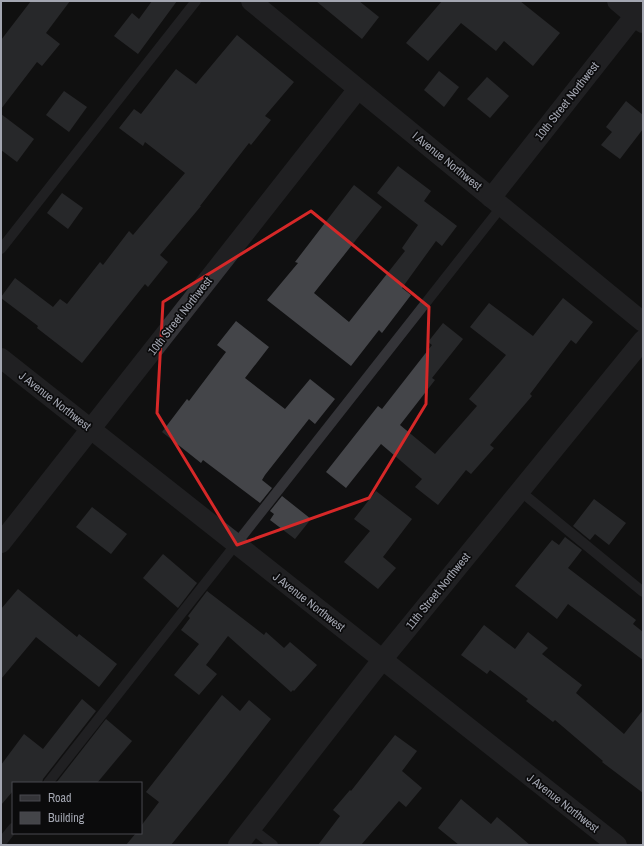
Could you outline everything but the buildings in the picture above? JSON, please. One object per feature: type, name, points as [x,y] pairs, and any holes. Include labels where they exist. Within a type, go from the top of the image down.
[{"type":"street","name":"I Avenue Northwest","points":[[251,1],[643,322]]},
{"type":"street","points":[[617,1],[640,15]]},
{"type":"street","name":"10th Street Northwest","points":[[496,202],[640,15]]},
{"type":"street","name":"10th Street Northwest","points":[[1,543],[358,89]]},
{"type":"street","name":"11th Street Northwest","points":[[238,845],[382,660],[643,340]]},
{"type":"street","name":"J Avenue Northwest","points":[[1,358],[616,845]]},
{"type":"lane","points":[[1,249],[196,1]]},
{"type":"lane","points":[[49,782],[236,544],[496,202]]},
{"type":"lane","points":[[520,491],[643,592]]},
{"type":"lane","points":[[251,828],[273,845]]},
{"type":"lane","points":[[1,843],[12,829]]},
{"type":"highlighted area","points":[[311,211],[429,307],[426,404],[369,498],[237,545],[157,413],[163,302]]}]
